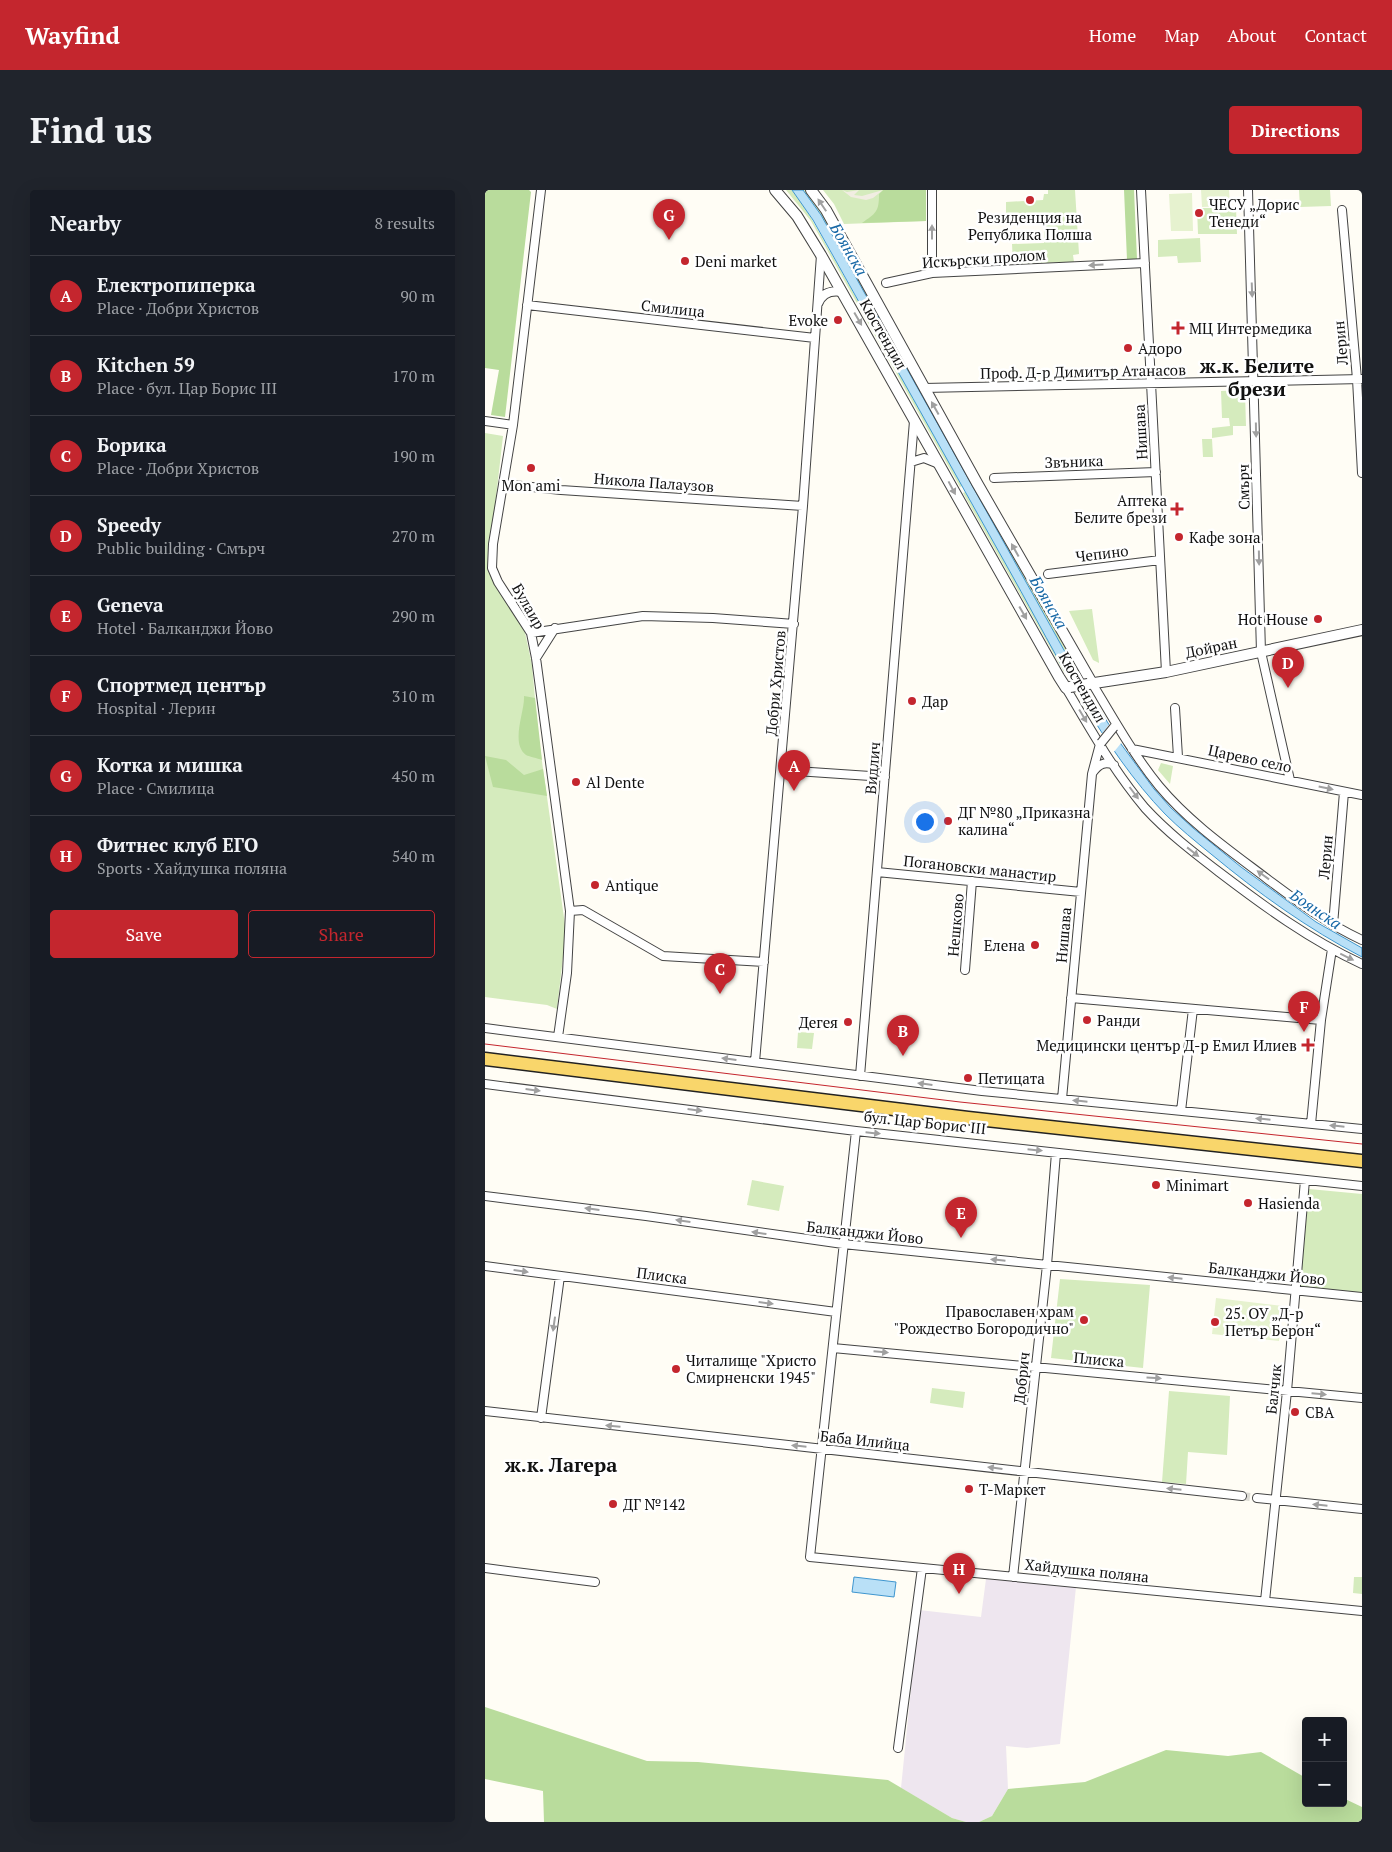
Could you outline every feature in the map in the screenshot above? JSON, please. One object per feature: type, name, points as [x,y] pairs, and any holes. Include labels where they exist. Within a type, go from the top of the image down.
[{"type":"main road","name":"бул. Цар Борис III","points":[[485,1059],[963,1118],[1362,1161]]},
{"type":"street","name":"Булаир","points":[[541,190],[513,425],[493,544],[492,568],[498,582],[531,633],[536,658],[570,911],[567,973],[558,1038]]},
{"type":"street","name":"Кюстендил","points":[[775,190],[797,216],[821,255],[1113,765],[1145,807],[1188,848],[1280,918],[1313,940],[1362,964]]},
{"type":"street","name":"Кюстендил","points":[[811,190],[826,210],[1090,684],[1132,749],[1161,788],[1192,820],[1305,906],[1333,925],[1362,940]]},
{"type":"street","points":[[932,190],[932,274]]},
{"type":"street","name":"Нишава","points":[[1141,190],[1166,672]]},
{"type":"street","name":"Смърч","points":[[1248,190],[1255,381],[1261,652],[1290,780]]},
{"type":"street","name":"Лерин","points":[[1342,210],[1359,379],[1362,473]]},
{"type":"street","name":"Добри Христов","points":[[755,1062],[803,506],[821,255]]},
{"type":"street","name":"Искърски пролом","points":[[886,283],[932,274],[1145,263]]},
{"type":"street","points":[[817,306],[824,295],[829,292],[842,292]]},
{"type":"street","name":"Смилица","points":[[527,305],[815,338]]},
{"type":"street","name":"Проф. Д-р Димитър Атанасов","points":[[924,388],[1359,379]]},
{"type":"street","name":"Видлич","points":[[861,1076],[915,418]]},
{"type":"street","points":[[485,421],[513,425]]},
{"type":"street","points":[[911,462],[924,458],[939,464]]},
{"type":"street","name":"Звъника","points":[[994,478],[1156,472]]},
{"type":"street","name":"Никола Палаузов","points":[[503,484],[561,490],[803,506]]},
{"type":"street","name":"Чепино","points":[[1048,574],[1161,560]]},
{"type":"street","points":[[531,633],[643,616],[713,618],[793,624]]},
{"type":"street","points":[[536,658],[555,628]]},
{"type":"street","name":"Дойран","points":[[1068,688],[1166,672],[1362,630]]},
{"type":"street","points":[[1175,708],[1178,757]]},
{"type":"street","name":"Нишава","points":[[1062,1099],[1092,774],[1100,744],[1115,725]]},
{"type":"street","name":"Царево село","points":[[1132,749],[1362,795]]},
{"type":"street","points":[[1092,774],[1103,763],[1113,765]]},
{"type":"street","points":[[781,770],[885,777]]},
{"type":"street","name":"Лерин","points":[[1333,925],[1345,792]]},
{"type":"street","name":"Погановски манастир","points":[[877,872],[1081,892]]},
{"type":"street","name":"Нешково","points":[[965,970],[972,881]]},
{"type":"street","points":[[570,911],[583,910],[663,956],[765,962]]},
{"type":"street","points":[[1311,1124],[1321,1020],[1332,949]]},
{"type":"street","points":[[1071,998],[1321,1020]]},
{"type":"street","points":[[1181,1111],[1193,1009]]},
{"type":"street","points":[[485,1028],[861,1076],[1062,1099],[1362,1129]]},
{"type":"street","name":"бул. Цар Борис III","points":[[485,1084],[856,1131],[1362,1186]]},
{"type":"street","points":[[822,1449],[856,1131]]},
{"type":"street","name":"Добрич","points":[[1013,1577],[1047,1265],[1056,1153]]},
{"type":"street","name":"Балчик","points":[[1265,1601],[1287,1391],[1305,1180]]},
{"type":"street","name":"Балканджи Йово","points":[[485,1196],[646,1216],[843,1244],[1362,1296]]},
{"type":"street","name":"Плиска","points":[[485,1266],[836,1312]]},
{"type":"street","points":[[541,1418],[560,1276]]},
{"type":"street","name":"Плиска","points":[[833,1348],[1362,1398]]},
{"type":"street","name":"Баба Илийца","points":[[485,1411],[1242,1496]]},
{"type":"street","name":"Хайдушка поляна","points":[[822,1449],[810,1557],[1362,1611]]},
{"type":"street","points":[[1257,1498],[1362,1509]]},
{"type":"street","points":[[485,1568],[595,1582]]},
{"type":"street","points":[[898,1748],[922,1568]]},
{"type":"shaded area","points":[[842,190],[847,192],[859,190],[854,195],[862,196],[883,190],[873,198],[866,200],[851,197]]},
{"type":"shaded area","points":[[986,1579],[1076,1587],[1060,1744],[1027,1748],[1006,1746],[1008,1789],[992,1816],[979,1822],[966,1822],[952,1818],[901,1788],[919,1610],[981,1617]]},
{"type":"green space","points":[[485,190],[529,190],[531,192],[505,417],[491,415],[499,370],[485,368]]},
{"type":"green space","points":[[786,190],[792,190],[802,202],[884,347],[882,348],[811,221]]},
{"type":"green space","points":[[803,190],[807,190],[823,214],[894,341],[892,342],[821,215]]},
{"type":"green space","points":[[823,190],[926,190],[926,221],[844,224],[834,204]]},
{"type":"green space","points":[[883,190],[926,190],[926,221],[862,223],[876,212],[879,194]]},
{"type":"green space","points":[[1048,190],[1075,190],[1079,254],[1073,255],[1074,262],[1013,264],[1012,244],[1044,243],[1044,221],[1036,221],[1035,218],[1006,218],[1006,202],[1043,200],[1044,194],[1048,194]]},
{"type":"green space","points":[[1124,190],[1134,190],[1137,259],[1127,260]]},
{"type":"green space","points":[[1201,190],[1229,190],[1230,206],[1202,207]]},
{"type":"green space","points":[[1299,190],[1330,190],[1331,206],[1300,207]]},
{"type":"green space","points":[[1192,193],[1193,231],[1171,231],[1169,194]]},
{"type":"green space","points":[[1197,208],[1236,208],[1237,234],[1198,234]]},
{"type":"green space","points":[[1200,238],[1201,262],[1178,263],[1177,256],[1158,257],[1158,240]]},
{"type":"green space","points":[[897,346],[973,481],[970,482],[895,347]]},
{"type":"green space","points":[[887,351],[962,486],[960,487],[885,353]]},
{"type":"green space","points":[[1243,390],[1245,392],[1246,426],[1233,426],[1233,435],[1212,438],[1212,428],[1230,426],[1229,418],[1222,418],[1221,391]]},
{"type":"green space","points":[[485,433],[503,436],[488,568],[495,583],[524,628],[532,665],[538,733],[566,932],[557,1009],[547,1005],[485,997]]},
{"type":"green space","points":[[1202,439],[1212,439],[1213,457],[1203,457]]},
{"type":"green space","points":[[976,486],[1076,667],[1074,668],[973,487]]},
{"type":"green space","points":[[965,492],[1066,671],[1064,672],[963,493]]},
{"type":"green space","points":[[1092,609],[1099,663],[1093,660],[1069,611]]},
{"type":"green space","points":[[524,696],[535,698],[542,760],[526,755],[521,750],[519,743],[519,727]]},
{"type":"green space","points":[[485,756],[506,760],[524,775],[543,769],[547,796],[493,787]]},
{"type":"green space","points":[[1161,763],[1173,766],[1170,784],[1158,770]]},
{"type":"green space","points":[[798,1032],[814,1033],[812,1049],[797,1048]]},
{"type":"green space","points":[[752,1180],[784,1186],[779,1211],[747,1205]]},
{"type":"green space","points":[[1309,1189],[1362,1194],[1362,1293],[1300,1287]]},
{"type":"green space","points":[[1060,1279],[1150,1285],[1143,1368],[1051,1358]]},
{"type":"green space","points":[[1216,1298],[1283,1306],[1279,1341],[1212,1334]]},
{"type":"green space","points":[[932,1388],[965,1392],[963,1408],[930,1403]]},
{"type":"green space","points":[[1169,1391],[1230,1396],[1227,1455],[1188,1452],[1186,1484],[1162,1482]]},
{"type":"green space","points":[[1354,1577],[1362,1577],[1362,1594],[1353,1593]]},
{"type":"green space","points":[[485,1707],[647,1761],[698,1762],[888,1780],[952,1818],[966,1822],[544,1822],[543,1791],[485,1779]]},
{"type":"green space","points":[[1166,1750],[1228,1756],[1261,1752],[1302,1776],[1302,1807],[1347,1807],[1347,1800],[1362,1807],[1362,1822],[979,1822],[992,1816],[1008,1789],[1085,1782]]},
{"type":"water","points":[[792,190],[803,190],[821,215],[1074,668],[1121,744],[1154,789],[1193,828],[1241,867],[1316,922],[1362,948],[1362,957],[1322,935],[1284,910],[1205,849],[1165,814],[1142,789],[1121,761],[1064,669],[813,220]]},
{"type":"water","points":[[854,1577],[896,1582],[894,1597],[852,1592]]},
{"type":"pier","points":[[1077,667],[1098,703],[1084,707],[1063,672]]},
{"type":"pier","points":[[1110,723],[1122,742],[1113,753],[1101,735]]},
{"type":"tunnel","points":[[1242,1496],[1257,1498]]},
{"type":"tram line","points":[[485,1044],[960,1102],[1362,1144]]},
{"type":"place","name":"Резиденция на Република Полша","points":[[1030,200]]},
{"type":"place","name":"ЧЕСУ „Дорис Тенеди“","points":[[1199,213]]},
{"type":"place","name":"Котка и мишка","points":[[669,240]]},
{"type":"place","name":"Deni market","points":[[685,261]]},
{"type":"place","name":"Evoke","points":[[838,320]]},
{"type":"place","name":"МЦ Интермедика","points":[[1178,328]]},
{"type":"place","name":"Адоро","points":[[1128,348]]},
{"type":"place","name":"Mon ami","points":[[531,468]]},
{"type":"place","name":"Аптека Белите брези","points":[[1177,509]]},
{"type":"place","name":"Кафе зона","points":[[1179,537]]},
{"type":"place","name":"Hot House","points":[[1318,619]]},
{"type":"place","name":"Speedy","points":[[1288,688]]},
{"type":"place","name":"Дар","points":[[912,701]]},
{"type":"place","name":"Al Dente","points":[[576,782]]},
{"type":"place","name":"Електропиперка","points":[[794,791]]},
{"type":"place","name":"ДГ №80 „Приказна калина“","points":[[948,821]]},
{"type":"place","name":"Antique","points":[[595,885]]},
{"type":"place","name":"Елена","points":[[1035,945]]},
{"type":"place","name":"Борика","points":[[720,994]]},
{"type":"place","name":"Ранди","points":[[1087,1020]]},
{"type":"place","name":"Дегея","points":[[848,1022]]},
{"type":"place","name":"Спортмед център","points":[[1304,1032]]},
{"type":"place","name":"Медицински център Д-р Емил Илиев","points":[[1308,1045]]},
{"type":"place","name":"Kitchen 59","points":[[903,1056]]},
{"type":"place","name":"Петицата","points":[[968,1078]]},
{"type":"place","name":"Minimart","points":[[1156,1185]]},
{"type":"place","name":"Hasienda","points":[[1248,1203]]},
{"type":"place","name":"Geneva","points":[[961,1238]]},
{"type":"place","name":"Православен храм \"Рождество Богородично\"","points":[[1084,1320]]},
{"type":"place","name":"25. ОУ „Д-р Петър Берон“","points":[[1215,1322]]},
{"type":"place","name":"Читалище \"Христо Смирненски 1945\"","points":[[676,1369]]},
{"type":"place","name":"CBA","points":[[1295,1412]]},
{"type":"place","name":"Т-Маркет","points":[[969,1489]]},
{"type":"place","name":"ДГ №142","points":[[613,1504]]},
{"type":"place","name":"Фитнес клуб ЕГО","points":[[959,1594]]},
{"type":"district","name":"ж.к. Белите брези","points":[[1257,376]]},
{"type":"district","name":"ж.к. Лагера","points":[[561,1464]]},
{"type":"water label","name":"Боянска","points":[[849,249]]},
{"type":"water label","name":"Боянска","points":[[1049,602]]},
{"type":"water label","name":"Боянска","points":[[1316,909]]}]
